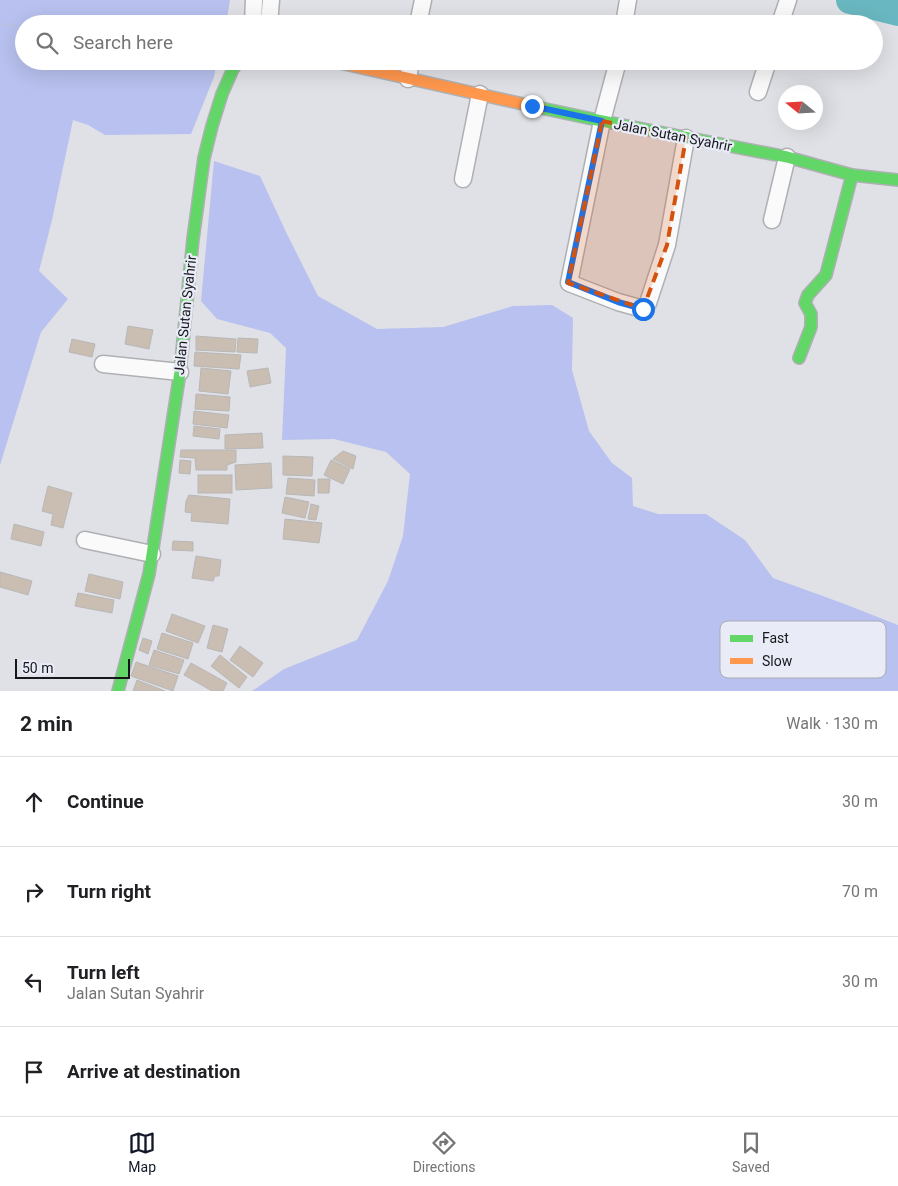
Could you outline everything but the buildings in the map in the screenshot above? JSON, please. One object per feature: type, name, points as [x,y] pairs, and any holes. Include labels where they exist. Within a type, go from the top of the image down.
[{"type":"street","points":[[253,15],[254,0]]},
{"type":"street","points":[[270,15],[271,0]]},
{"type":"street","points":[[420,15],[423,0]]},
{"type":"street","points":[[626,15],[628,0]]},
{"type":"street","points":[[783,15],[788,0]]},
{"type":"street","name":"Jalan Sutan Syahrir","points":[[118,691],[149,574],[180,372],[193,239],[204,158],[222,94],[233,70]]},
{"type":"street","name":"Jalan Sutan Syahrir","points":[[370,70],[602,121],[787,157],[852,175],[898,180]]},
{"type":"street","points":[[408,79],[410,70]]},
{"type":"street","points":[[616,70],[602,121],[569,283],[618,302],[643,309],[645,307],[667,245],[686,138]]},
{"type":"street","points":[[758,92],[765,70]]},
{"type":"street","points":[[463,179],[480,94]]},
{"type":"street","points":[[772,220],[787,157]]},
{"type":"street","points":[[799,358],[811,327],[811,314],[805,303],[806,299],[826,275],[852,175]]},
{"type":"street","points":[[103,364],[180,372]]},
{"type":"street","points":[[85,540],[152,554]]},
{"type":"path","points":[[0,24],[15,25]]},
{"type":"highlighted area","points":[[602,121],[686,138],[667,245],[643,309],[568,283]]},
{"type":"shaded area","points":[[0,0],[230,0],[228,15],[15,15],[15,70],[215,70],[191,134],[105,135],[88,125],[73,120],[39,271],[68,299],[41,332],[0,465]]},
{"type":"shaded area","points":[[214,161],[260,176],[318,296],[377,329],[443,327],[513,306],[552,305],[573,318],[572,370],[589,431],[612,463],[632,478],[633,506],[658,514],[706,514],[745,540],[773,578],[898,625],[898,691],[252,691],[284,669],[357,640],[388,581],[403,536],[410,474],[386,452],[334,439],[282,440],[286,348],[270,333],[217,319],[201,301]]},
{"type":"waterway","points":[[850,0],[898,12]]},
{"type":"traffic: fast","points":[[118,691],[149,574],[180,372],[193,239],[204,158],[222,94],[233,70]]},
{"type":"traffic: fast","points":[[541,108],[787,157],[852,175],[898,180]]},
{"type":"traffic: fast","points":[[799,358],[811,327],[811,314],[805,303],[808,295],[826,275],[852,175]]},
{"type":"traffic: slow","points":[[371,70],[541,108]]},
{"type":"route","points":[[532,106],[602,121],[568,282],[618,302],[643,309]]}]
